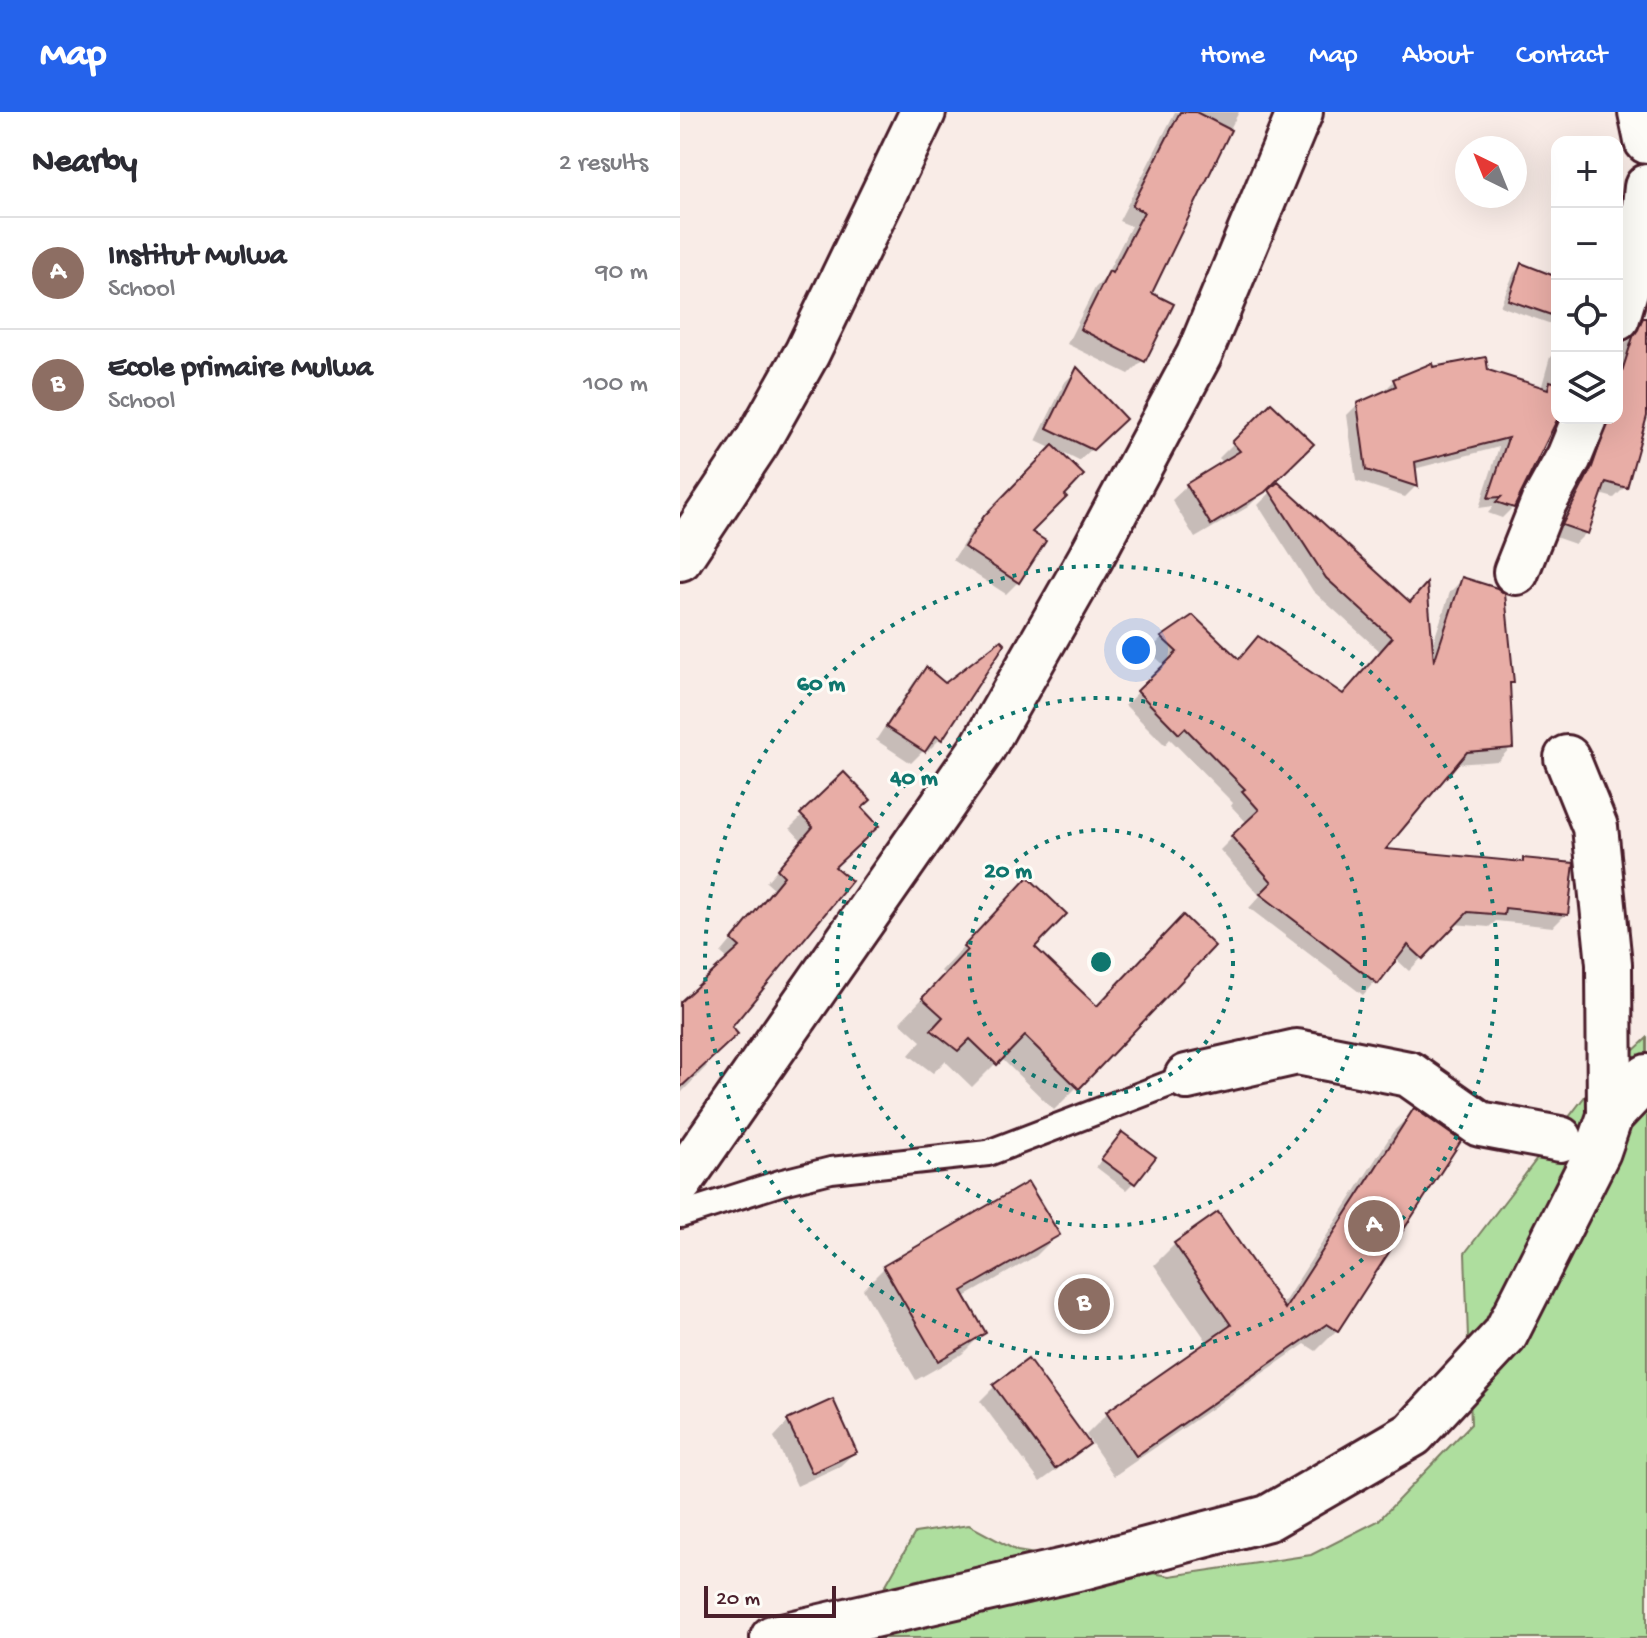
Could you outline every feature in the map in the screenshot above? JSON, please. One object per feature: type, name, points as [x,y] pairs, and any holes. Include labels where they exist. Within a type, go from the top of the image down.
[{"type":"street","points":[[680,558],[757,442],[807,353],[923,112]]},
{"type":"street","points":[[680,1182],[983,747],[1090,559],[1199,355],[1300,112]]},
{"type":"street","points":[[1641,112],[1647,141]]},
{"type":"street","points":[[1623,298],[1642,234],[1647,187]]},
{"type":"street","points":[[1516,572],[1543,504],[1569,457],[1583,424]]},
{"type":"street","points":[[773,1638],[1086,1566],[1268,1518],[1413,1434],[1505,1335],[1598,1151],[1610,1116],[1609,964],[1595,827],[1567,758]]},
{"type":"street","points":[[1187,1077],[1297,1052],[1409,1074],[1480,1124],[1560,1139]]},
{"type":"street","points":[[1610,1116],[1647,1077]]},
{"type":"lane","points":[[680,1215],[831,1170],[988,1153],[1187,1077]]},
{"type":"green space","points":[[1647,1038],[1647,1638],[856,1638],[915,1533],[969,1525],[1017,1551],[1170,1576],[1311,1555],[1378,1521],[1471,1424],[1465,1253],[1586,1095]]},
{"type":"building","points":[[1180,112],[1196,112],[1231,130],[1152,293],[1174,304],[1145,362],[1080,329],[1144,212],[1132,206]]},
{"type":"building","points":[[1521,263],[1551,275],[1551,315],[1508,300]]},
{"type":"building","points":[[1643,318],[1647,318],[1647,416],[1627,488],[1606,482],[1588,534],[1562,525],[1592,467],[1607,424],[1623,424],[1623,368]]},
{"type":"building","points":[[1486,357],[1488,370],[1548,389],[1551,381],[1551,424],[1555,424],[1514,508],[1496,502],[1501,497],[1488,498],[1508,438],[1415,462],[1418,487],[1366,470],[1357,403],[1396,386],[1393,379],[1432,363],[1433,367]]},
{"type":"building","points":[[1077,367],[1126,419],[1093,450],[1047,428]]},
{"type":"building","points":[[1271,403],[1314,444],[1265,492],[1211,525],[1186,484],[1240,451],[1232,442]]},
{"type":"building","points":[[1053,445],[1084,475],[1032,532],[1046,541],[1019,583],[964,547],[984,516]]},
{"type":"building","points":[[1278,482],[1410,602],[1427,583],[1434,662],[1462,577],[1497,588],[1505,594],[1514,683],[1510,683],[1513,748],[1467,752],[1386,849],[1523,862],[1523,858],[1574,863],[1568,915],[1505,908],[1504,915],[1468,912],[1423,959],[1408,945],[1378,984],[1260,894],[1272,882],[1231,836],[1259,810],[1242,791],[1245,789],[1185,728],[1179,734],[1137,691],[1177,652],[1161,637],[1193,615],[1239,659],[1258,636],[1343,694],[1392,638],[1326,578],[1269,490]]},
{"type":"building","points":[[1001,640],[1005,644],[942,740],[936,736],[925,752],[886,727],[926,667],[945,683]]},
{"type":"building","points":[[844,772],[871,800],[862,808],[879,826],[835,867],[852,881],[732,1027],[738,1034],[680,1088],[680,1002],[740,947],[732,940],[784,876],[777,869],[813,827],[800,814]]},
{"type":"building","points":[[1028,877],[1067,914],[1035,947],[1097,1006],[1183,915],[1215,946],[1079,1089],[1025,1036],[997,1065],[970,1039],[958,1051],[931,1030],[943,1017],[922,998],[967,950],[963,947]]},
{"type":"building","points":[[1414,1108],[1461,1141],[1338,1331],[1327,1324],[1136,1456],[1106,1412],[1231,1325],[1174,1243],[1218,1212],[1285,1309]]},
{"type":"building","points":[[1122,1132],[1156,1157],[1135,1184],[1101,1159]]},
{"type":"building","points":[[1028,1182],[1060,1235],[962,1291],[986,1333],[938,1361],[883,1266]]},
{"type":"building","points":[[1028,1359],[1090,1444],[1055,1469],[993,1385]]},
{"type":"building","points":[[833,1399],[857,1452],[812,1473],[787,1420]]},
{"type":"place","name":"Institut Mulwa","points":[[1374,1226]]},
{"type":"place","name":"Ecole primaire Mulwa","points":[[1084,1304]]}]
